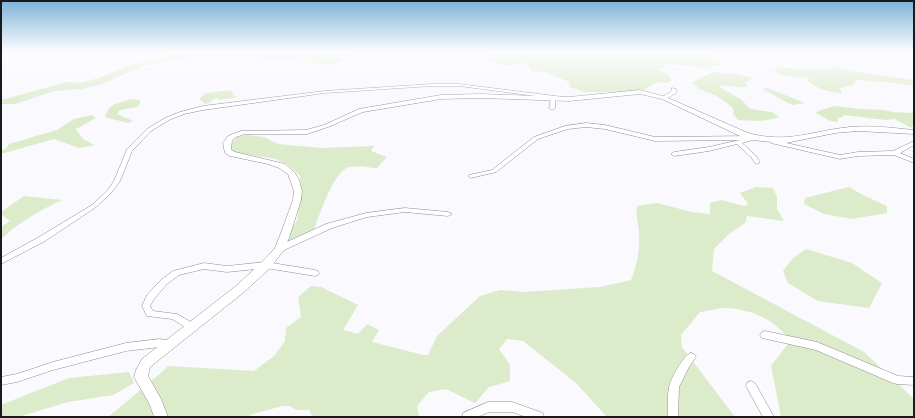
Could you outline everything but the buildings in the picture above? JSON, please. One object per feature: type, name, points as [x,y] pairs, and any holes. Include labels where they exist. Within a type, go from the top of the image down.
[{"type":"main road","points":[[161,417],[156,403],[141,377],[142,370],[146,364],[169,344],[240,289],[266,265],[279,249],[292,219],[297,200],[298,191],[291,173],[282,166],[233,154],[228,151],[226,144],[231,136],[245,132],[307,132],[326,126],[361,110],[433,98],[480,96],[569,98],[640,92],[664,98],[755,138],[773,142],[786,141],[851,128],[914,132]]},
{"type":"street","points":[[1,261],[42,239],[94,206],[117,182],[129,150],[149,130],[167,119],[182,113],[203,108],[325,92],[432,85],[460,85],[569,98]]},
{"type":"street","points":[[664,98],[674,92],[674,89]]},
{"type":"street","points":[[552,108],[553,98]]},
{"type":"street","points":[[471,176],[494,171],[536,138],[567,127],[586,125],[605,127],[655,139],[755,138]]},
{"type":"street","points":[[674,154],[709,149],[755,138]]},
{"type":"street","points":[[738,142],[754,156],[756,162]]},
{"type":"street","points":[[773,142],[840,157],[858,154],[896,153],[914,161]]},
{"type":"street","points":[[896,153],[914,143]]},
{"type":"street","points":[[279,249],[329,226],[366,215],[405,210],[448,214]]},
{"type":"street","points":[[191,327],[174,316],[150,314],[146,306],[150,298],[164,282],[176,273],[204,266],[227,269],[266,265],[315,273]]},
{"type":"street","points":[[765,335],[786,341],[817,346],[897,380],[914,381]]},
{"type":"street","points":[[1,381],[17,378],[53,366],[126,348],[156,343],[169,344]]},
{"type":"street","points":[[673,417],[674,386],[685,364],[691,357]]},
{"type":"street","points":[[751,386],[769,417]]},
{"type":"street","points":[[467,417],[488,407],[512,407],[539,417]]},
{"type":"green space","points":[[114,72],[131,72],[102,84],[82,89],[54,91],[15,104],[1,104],[1,100],[67,82],[80,83],[99,78]]},
{"type":"green space","points":[[538,72],[662,72],[670,76],[671,81],[665,83],[658,82],[640,92],[584,92],[570,87],[569,82],[545,72]]},
{"type":"green space","points":[[713,72],[736,74],[753,78],[745,83],[747,87],[725,85],[719,87],[741,99],[750,109],[772,112],[779,117],[774,119],[753,121],[738,120],[733,114],[734,110],[726,102],[712,94],[698,89],[698,87],[691,83]]},
{"type":"green space","points":[[775,72],[855,72],[914,80],[914,86],[856,80],[854,85],[840,88],[842,93],[823,90],[807,81],[810,77],[792,77]]},
{"type":"green space","points":[[768,88],[805,103],[792,105],[762,89]]},
{"type":"green space","points":[[232,90],[233,95],[238,97],[219,100],[218,98],[213,99],[211,102],[205,104],[199,99],[206,93]]},
{"type":"green space","points":[[132,99],[140,100],[140,104],[137,107],[120,110],[117,114],[133,121],[128,123],[105,117],[112,106],[119,102]]},
{"type":"green space","points":[[834,106],[914,113],[914,125],[911,128],[895,119],[886,120],[843,115],[843,117],[838,118],[838,122],[830,121],[816,113]]},
{"type":"green space","points":[[92,115],[96,118],[76,129],[83,139],[95,145],[79,148],[54,139],[1,154],[1,150],[6,149],[9,144],[57,130],[74,119]]},
{"type":"green space","points":[[247,135],[264,137],[278,144],[321,148],[374,146],[371,151],[387,157],[377,168],[352,166],[343,170],[328,194],[314,230],[283,245],[297,220],[301,192],[300,176],[288,165],[276,159],[232,152],[232,143],[237,137]]},
{"type":"green space","points":[[756,187],[773,188],[777,197],[777,209],[784,221],[747,216],[745,223],[729,234],[714,249],[712,271],[864,352],[914,399],[914,417],[781,417],[771,366],[790,341],[778,327],[754,313],[735,309],[719,308],[700,312],[681,335],[682,347],[735,417],[607,417],[576,383],[523,341],[507,339],[499,349],[510,365],[510,381],[489,387],[475,403],[446,389],[429,392],[417,406],[419,417],[312,417],[310,410],[297,410],[289,406],[282,406],[250,415],[248,417],[108,417],[168,366],[254,371],[274,356],[285,341],[286,328],[301,317],[298,297],[311,286],[321,287],[358,305],[343,330],[358,334],[367,324],[379,330],[372,342],[428,355],[437,336],[480,296],[500,290],[523,292],[600,287],[631,280],[639,246],[639,230],[636,213],[637,206],[657,203],[692,212],[710,214],[710,203],[721,200],[744,206],[748,204],[740,193]]},
{"type":"green space","points":[[849,187],[887,206],[887,213],[852,219],[824,214],[804,204],[805,198]]},
{"type":"green space","points":[[24,196],[62,200],[30,217],[1,239],[1,227],[10,221],[1,214],[1,212]]},
{"type":"green space","points":[[806,249],[852,263],[882,283],[869,308],[818,301],[788,283],[783,271],[793,258]]},
{"type":"green space","points":[[129,372],[134,383],[113,395],[68,402],[18,417],[1,417],[1,405],[69,378]]}]
